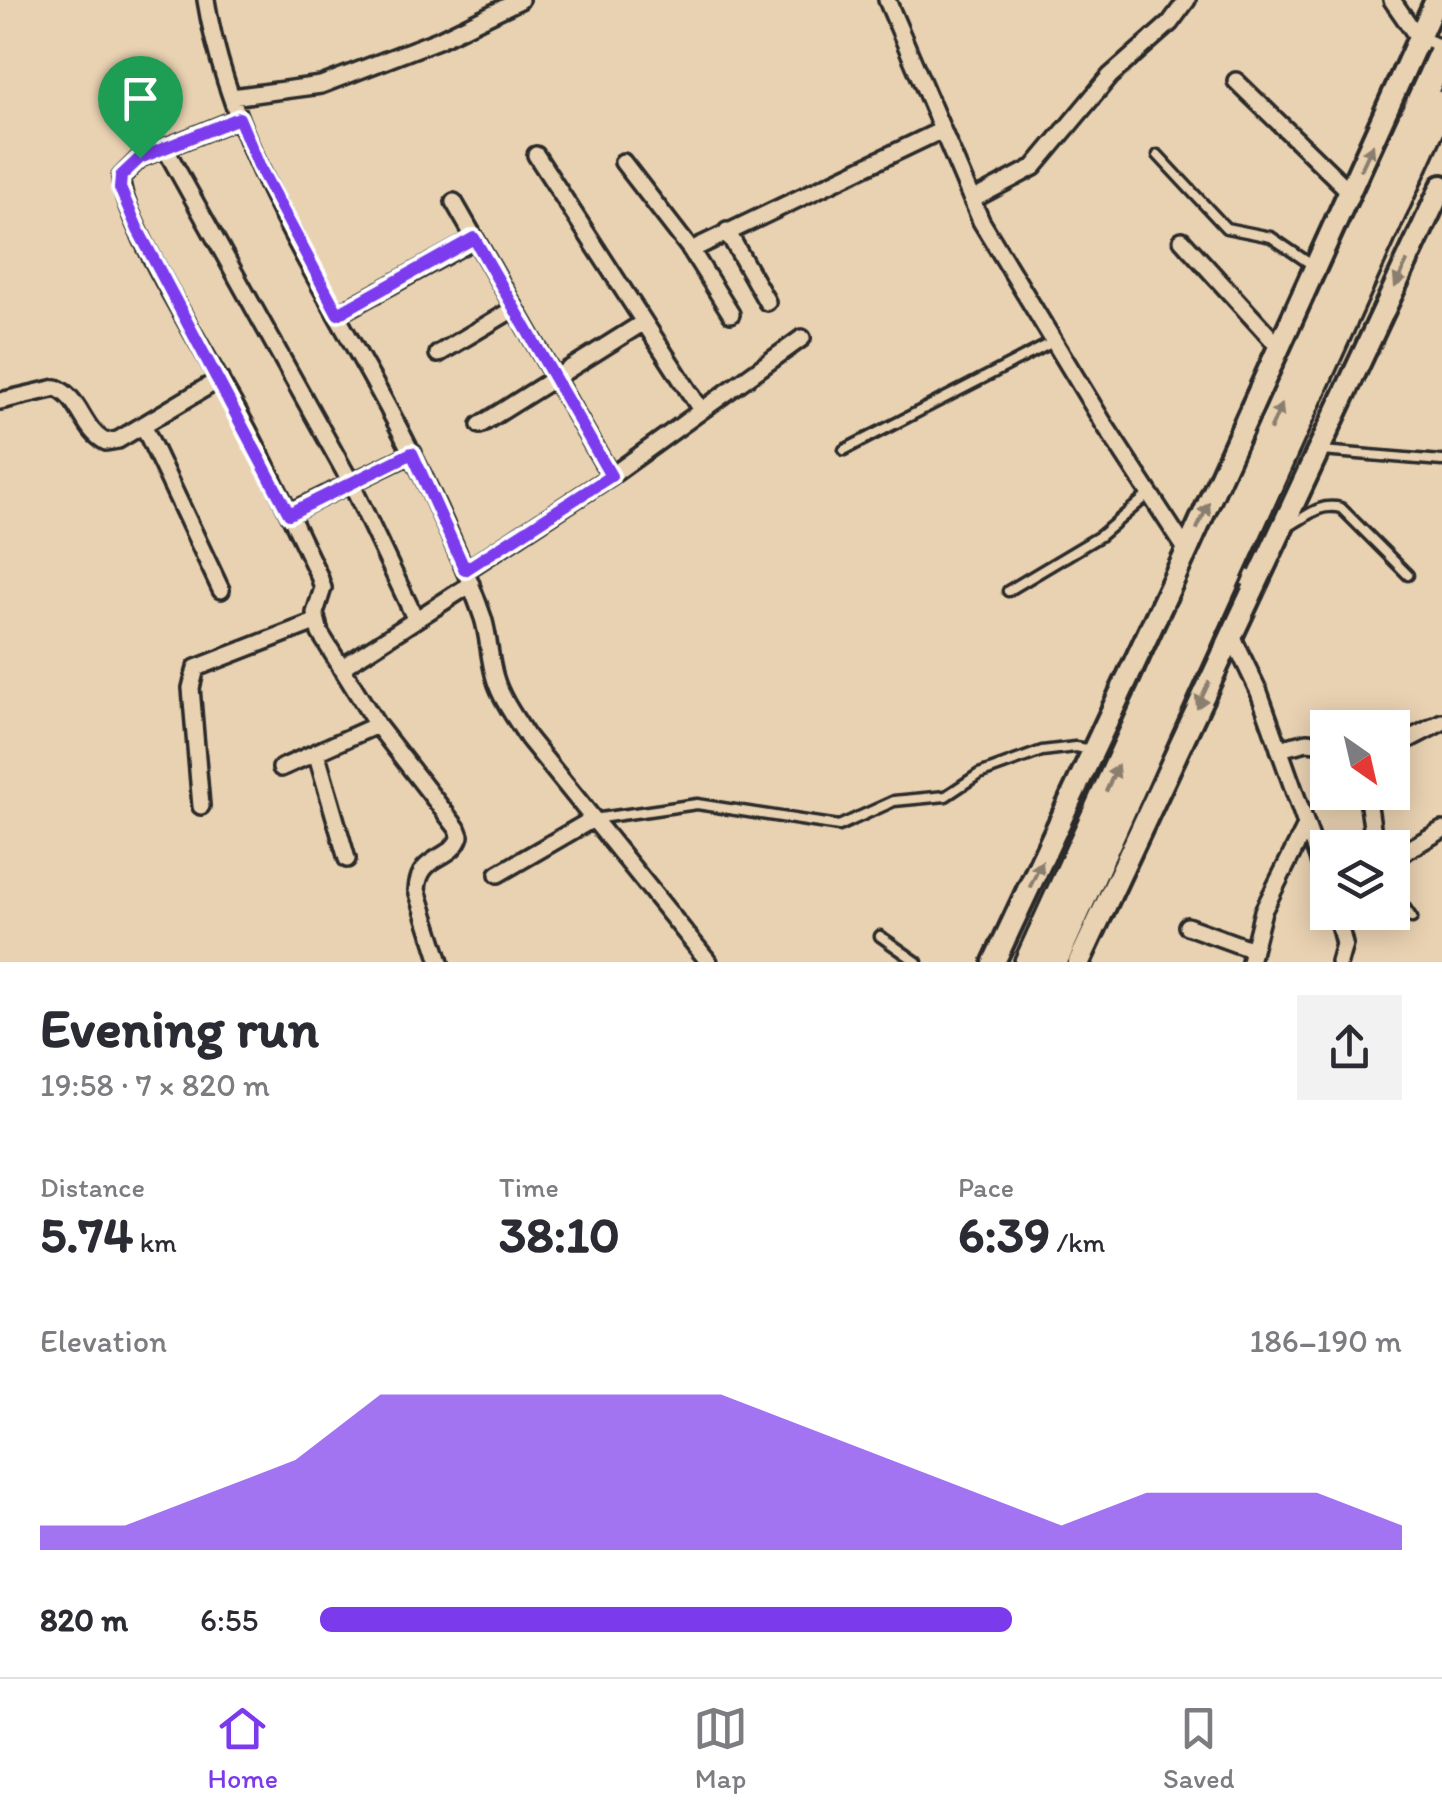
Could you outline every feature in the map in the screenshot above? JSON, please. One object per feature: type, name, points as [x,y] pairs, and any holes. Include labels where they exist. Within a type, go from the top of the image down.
[{"type":"highway","points":[[1054,962],[1159,703],[1442,51]]},
{"type":"highway","points":[[1028,962],[1159,703],[1442,104]]},
{"type":"street","points":[[206,0],[232,97],[260,168],[412,453],[468,577],[485,622],[495,678],[507,703],[528,738],[709,962]]},
{"type":"street","points":[[887,0],[972,200],[1054,342],[1187,551],[1256,582]]},
{"type":"street","points":[[972,200],[1034,166],[1110,76],[1170,22],[1187,0]]},
{"type":"street","points":[[1392,0],[1420,39],[1442,51]]},
{"type":"street","points":[[994,962],[1187,551],[1436,0]]},
{"type":"street","points":[[232,97],[321,86],[438,40],[515,1]]},
{"type":"street","points":[[1236,81],[1350,192]]},
{"type":"street","points":[[239,118],[128,167],[121,176],[120,188],[138,230],[289,514],[322,588],[315,622],[377,725],[460,836],[457,846],[427,864],[418,878],[417,890],[440,962]]},
{"type":"street","points":[[691,250],[942,130]]},
{"type":"street","points":[[165,148],[350,481],[416,618]]},
{"type":"street","points":[[536,155],[700,410]]},
{"type":"street","points":[[623,162],[691,250],[731,314]]},
{"type":"street","points":[[1079,962],[1442,186]]},
{"type":"street","points":[[454,202],[611,476]]},
{"type":"street","points":[[728,232],[766,302]]},
{"type":"street","points":[[338,314],[474,238]]},
{"type":"street","points":[[1182,240],[1280,348]]},
{"type":"street","points":[[438,354],[514,308]]},
{"type":"street","points":[[480,424],[644,322]]},
{"type":"street","points":[[341,668],[802,338]]},
{"type":"street","points":[[0,401],[56,388],[72,399],[88,427],[106,442],[118,440],[220,378]]},
{"type":"street","points":[[143,425],[183,516],[222,590]]},
{"type":"street","points":[[289,514],[412,453]]},
{"type":"street","points":[[201,806],[191,688],[196,668],[315,622]]},
{"type":"street","points":[[1231,634],[1260,692],[1310,837]]},
{"type":"street","points":[[1410,739],[1442,722]]},
{"type":"street","points":[[281,768],[377,725]]},
{"type":"street","points":[[1279,749],[1310,742]]},
{"type":"street","points":[[316,752],[347,859]]},
{"type":"street","points":[[498,874],[593,819]]},
{"type":"street","points":[[1187,926],[1252,956],[1263,911],[1306,826]]},
{"type":"street","points":[[1410,849],[1442,830]]},
{"type":"street","points":[[1340,930],[1356,962]]},
{"type":"street","points":[[1339,962],[1344,944]]},
{"type":"lane","points":[[1158,155],[1226,228],[1271,237],[1315,267]]},
{"type":"lane","points":[[844,450],[1054,342]]},
{"type":"lane","points":[[1319,451],[1442,462]]},
{"type":"lane","points":[[1008,591],[1100,536],[1150,493]]},
{"type":"lane","points":[[1283,528],[1311,511],[1330,506],[1341,508],[1408,574]]},
{"type":"lane","points":[[593,819],[697,804],[839,826],[894,802],[946,796],[979,774],[1042,751],[1075,747],[1094,750]]},
{"type":"lane","points":[[880,936],[918,962]]},
{"type":"route","points":[[239,118],[260,168],[338,314],[474,238],[611,476],[465,570],[412,453],[289,514],[248,430],[138,230],[120,188],[121,176],[140,158],[239,118]]}]
